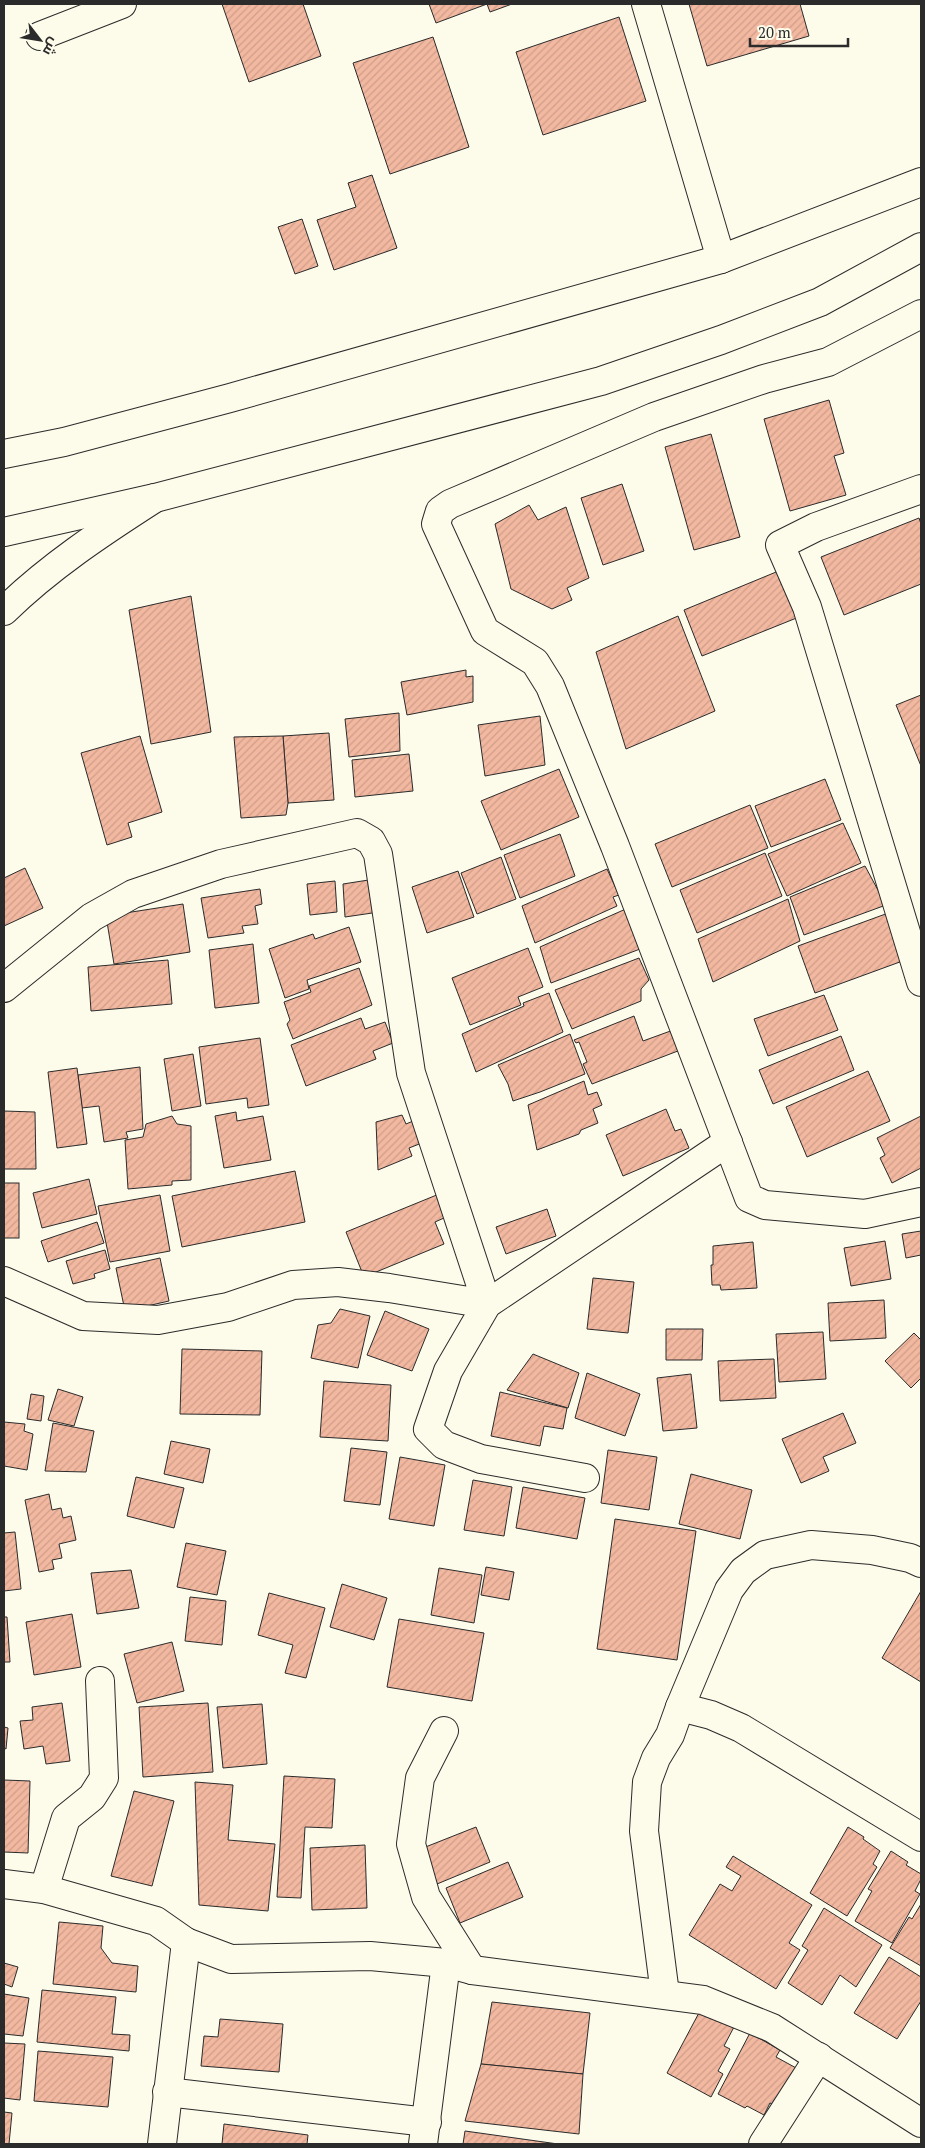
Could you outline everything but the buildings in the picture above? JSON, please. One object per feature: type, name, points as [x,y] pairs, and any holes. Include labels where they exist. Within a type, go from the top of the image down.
[{"type":"main road","points":[[40,36],[122,4]]},
{"type":"main road","points":[[646,4],[721,259]]},
{"type":"main road","points":[[4,454],[64,442],[221,400],[721,259],[921,182]]},
{"type":"main road","points":[[4,532],[155,498],[601,381],[721,340],[820,302],[921,247]]},
{"type":"main road","points":[[921,314],[828,362],[764,379],[654,417],[450,504],[440,511],[436,524],[485,631],[535,662],[550,686],[618,855],[750,1198],[765,1205],[865,1214],[921,1202]]},
{"type":"main road","points":[[920,976],[807,607],[780,545],[816,527],[921,488]]},
{"type":"main road","points":[[4,611],[64,560],[155,498]]},
{"type":"main road","points":[[4,988],[92,917],[133,894],[220,864],[357,833],[370,842],[378,854],[411,1073],[487,1304]]},
{"type":"main road","points":[[585,1478],[480,1459],[444,1445],[428,1429],[448,1371],[487,1304],[728,1142]]},
{"type":"main road","points":[[4,1281],[82,1316],[158,1320],[228,1307],[293,1285],[338,1282],[389,1288],[487,1304]]},
{"type":"main road","points":[[665,1994],[644,1831],[648,1782],[656,1758],[670,1735],[729,1590],[744,1571],[765,1555],[811,1545],[872,1550],[910,1558],[921,1563]]},
{"type":"main road","points":[[44,1889],[66,1818],[92,1798],[104,1778],[100,1681]]},
{"type":"main road","points":[[680,1707],[712,1715],[741,1728],[921,1837]]},
{"type":"main road","points":[[444,1731],[420,1778],[411,1844],[426,1898],[472,1970]]},
{"type":"main road","points":[[4,1884],[44,1889],[156,1922],[186,1942],[231,1959],[370,1956],[446,1963],[472,1970],[703,2000],[772,2028],[921,2123]]},
{"type":"main road","points":[[162,2144],[186,1942]]},
{"type":"main road","points":[[167,2092],[425,2133],[446,1963]]},
{"type":"main road","points":[[763,2144],[819,2057]]}]
